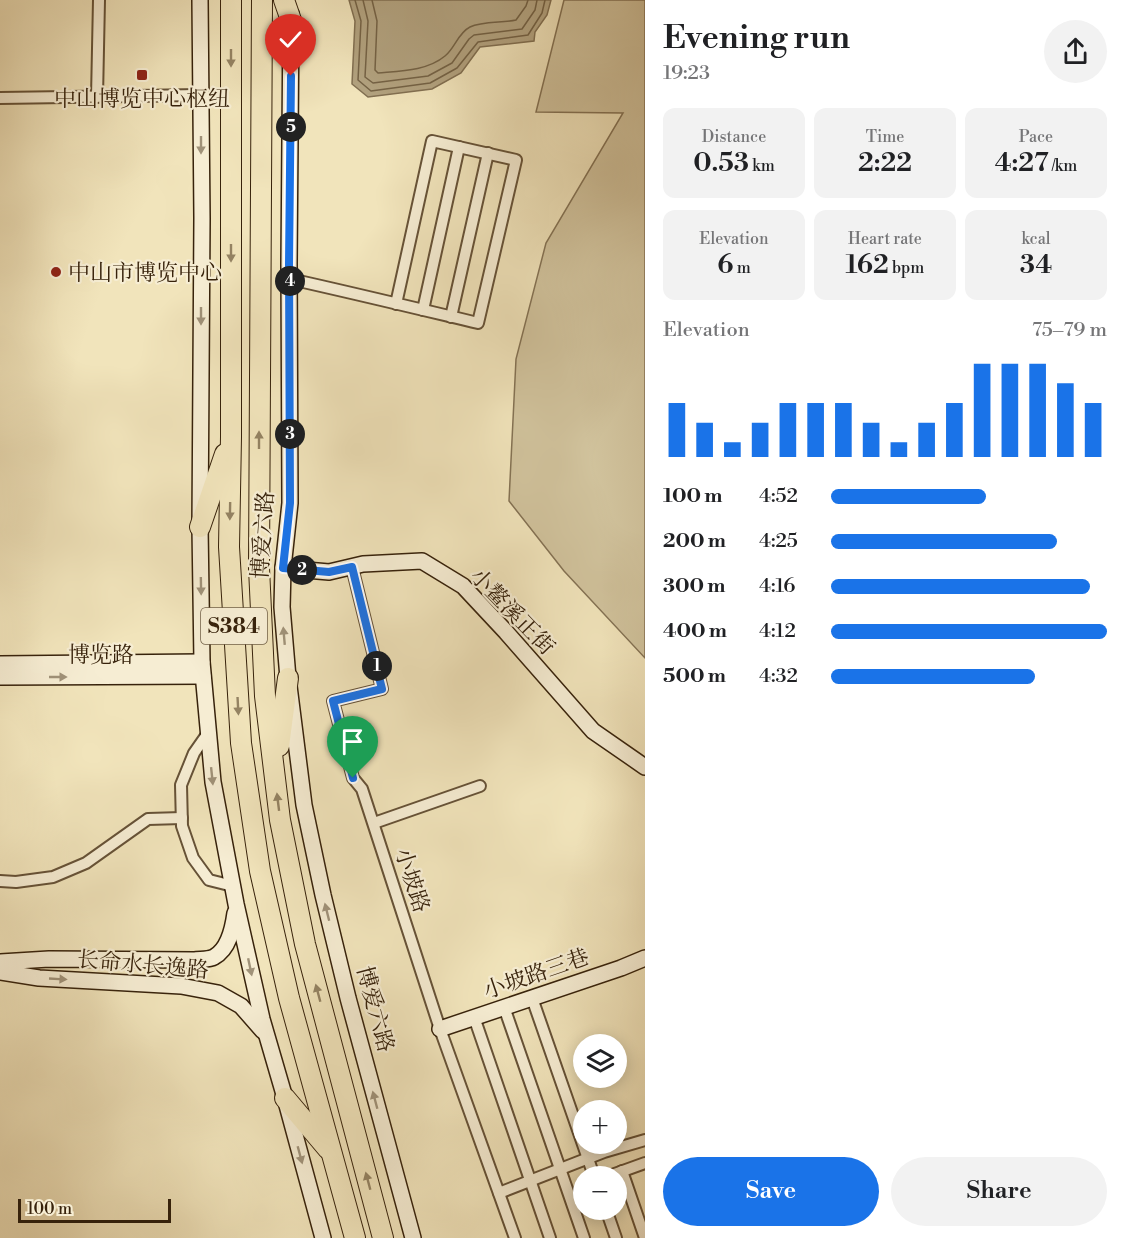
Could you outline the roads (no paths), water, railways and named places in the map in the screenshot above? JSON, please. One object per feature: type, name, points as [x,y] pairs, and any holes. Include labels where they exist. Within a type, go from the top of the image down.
[{"type":"highway","name":"博爱六路","points":[[231,0],[229,547],[241,743],[260,871],[289,998],[355,1238]]},
{"type":"highway","name":"博爱六路","points":[[262,0],[259,568],[265,696],[280,820],[305,944],[383,1238]]},
{"type":"highway","points":[[284,0],[292,23]]},
{"type":"highway","points":[[200,527],[231,437]]},
{"type":"highway","points":[[275,775],[288,678]]},
{"type":"highway","points":[[285,1098],[332,1155]]},
{"type":"street","points":[[97,97],[99,0]]},
{"type":"street","points":[[200,0],[202,229],[200,527],[202,669],[208,733],[213,783],[236,904],[266,1035],[323,1238]]},
{"type":"street","name":"博爱六路","points":[[291,0],[290,503],[283,568],[282,607],[288,678],[304,805],[323,895],[412,1238]]},
{"type":"street","points":[[0,98],[201,95]]},
{"type":"street","points":[[290,279],[451,317],[478,323],[516,160],[432,141],[396,304]]},
{"type":"street","points":[[423,310],[459,147]]},
{"type":"street","points":[[451,317],[488,153]]},
{"type":"street","name":"小鳌溪正街","points":[[283,568],[329,572],[363,564],[422,561],[463,586],[592,731],[645,768]]},
{"type":"street","name":"小坡路","points":[[352,567],[382,689],[333,701],[353,778],[362,789],[374,823],[440,1029],[515,1238]]},
{"type":"street","name":"博览路","points":[[0,664],[202,669]]},
{"type":"street","name":"博览路","points":[[0,677],[202,669]]},
{"type":"street","points":[[208,733],[194,753],[181,785],[182,826],[193,858],[209,880],[233,886]]},
{"type":"street","points":[[374,823],[480,786]]},
{"type":"street","points":[[0,881],[16,882],[53,877],[86,864],[148,819],[182,818]]},
{"type":"street","name":"长命水长逸路","points":[[0,962],[49,959],[194,960],[213,957],[225,945],[233,930],[236,904]]},
{"type":"street","name":"小坡路三巷","points":[[440,1029],[645,958]]},
{"type":"street","name":"长命水长逸路","points":[[0,972],[39,978],[182,986],[218,993],[242,1006],[266,1035]]},
{"type":"street","points":[[532,998],[591,1166]]},
{"type":"street","points":[[504,1007],[584,1238]]},
{"type":"street","points":[[474,1017],[550,1238]]},
{"type":"street","points":[[499,1193],[604,1152],[645,1140]]},
{"type":"street","points":[[627,1169],[645,1163]]},
{"type":"street","points":[[627,1186],[645,1238]]},
{"type":"street","points":[[610,1220],[616,1238]]},
{"type":"water","points":[[349,0],[551,0],[547,15],[535,32],[534,41],[480,47],[461,73],[432,89],[368,97],[352,84],[355,21]]},
{"type":"place","name":"中山博览中心枢纽","points":[[142,75]]},
{"type":"place","name":"中山市博览中心","points":[[56,272]]}]
